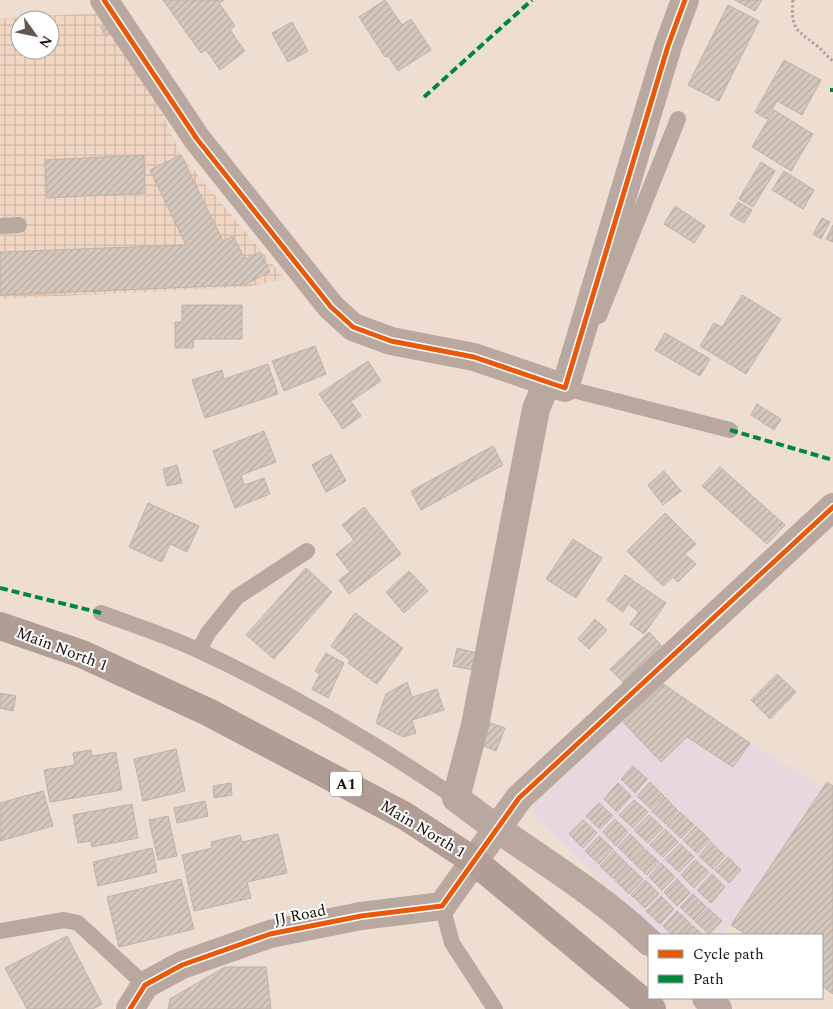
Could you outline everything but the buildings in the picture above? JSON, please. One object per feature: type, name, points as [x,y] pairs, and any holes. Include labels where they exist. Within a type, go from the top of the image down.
[{"type":"main road","name":"Main North 1","points":[[0,626],[82,654],[208,712],[405,816],[474,861],[652,1009]]},
{"type":"street","points":[[104,0],[197,139],[331,307],[352,326],[391,341],[474,357],[556,385]]},
{"type":"street","points":[[648,941],[627,920],[533,852],[496,830],[456,798],[475,726],[536,409],[556,385],[580,340],[668,46],[685,0]]},
{"type":"street","points":[[442,906],[519,798],[833,507]]},
{"type":"street","name":"JJ Road","points":[[145,984],[182,965],[270,934],[361,916],[442,906]]},
{"type":"street","points":[[130,1009],[145,984]]},
{"type":"street","points":[[707,999],[718,1009]]},
{"type":"lane","points":[[580,340],[593,330],[678,118]]},
{"type":"lane","points":[[0,226],[20,225]]},
{"type":"lane","points":[[556,385],[730,430]]},
{"type":"lane","points":[[199,650],[208,633],[237,597],[307,551]]},
{"type":"lane","points":[[101,613],[199,650],[300,703],[409,766],[456,798]]},
{"type":"lane","points":[[442,906],[452,943],[495,1009]]},
{"type":"lane","points":[[1,934],[64,920],[78,923],[145,984]]},
{"type":"path","points":[[793,0],[791,20],[797,31],[818,46],[823,54],[833,61]]},
{"type":"shaded area","points":[[102,13],[151,89],[181,155],[285,279],[248,287],[0,299],[0,18],[10,18],[10,60],[60,60],[60,15]]},
{"type":"shaded area","points":[[663,684],[750,743],[823,788],[724,934],[657,934],[536,819],[534,804]]},
{"type":"marked path","points":[[424,97],[532,0]]},
{"type":"marked path","points":[[730,430],[833,460]]},
{"type":"marked path","points":[[0,588],[101,613]]},
{"type":"cycle path","points":[[104,0],[197,139],[331,307],[353,327],[391,341],[474,357],[565,388],[668,46],[685,0]]},
{"type":"cycle path","points":[[130,1009],[145,985],[182,965],[270,934],[361,916],[442,906],[519,798],[833,507]]}]
